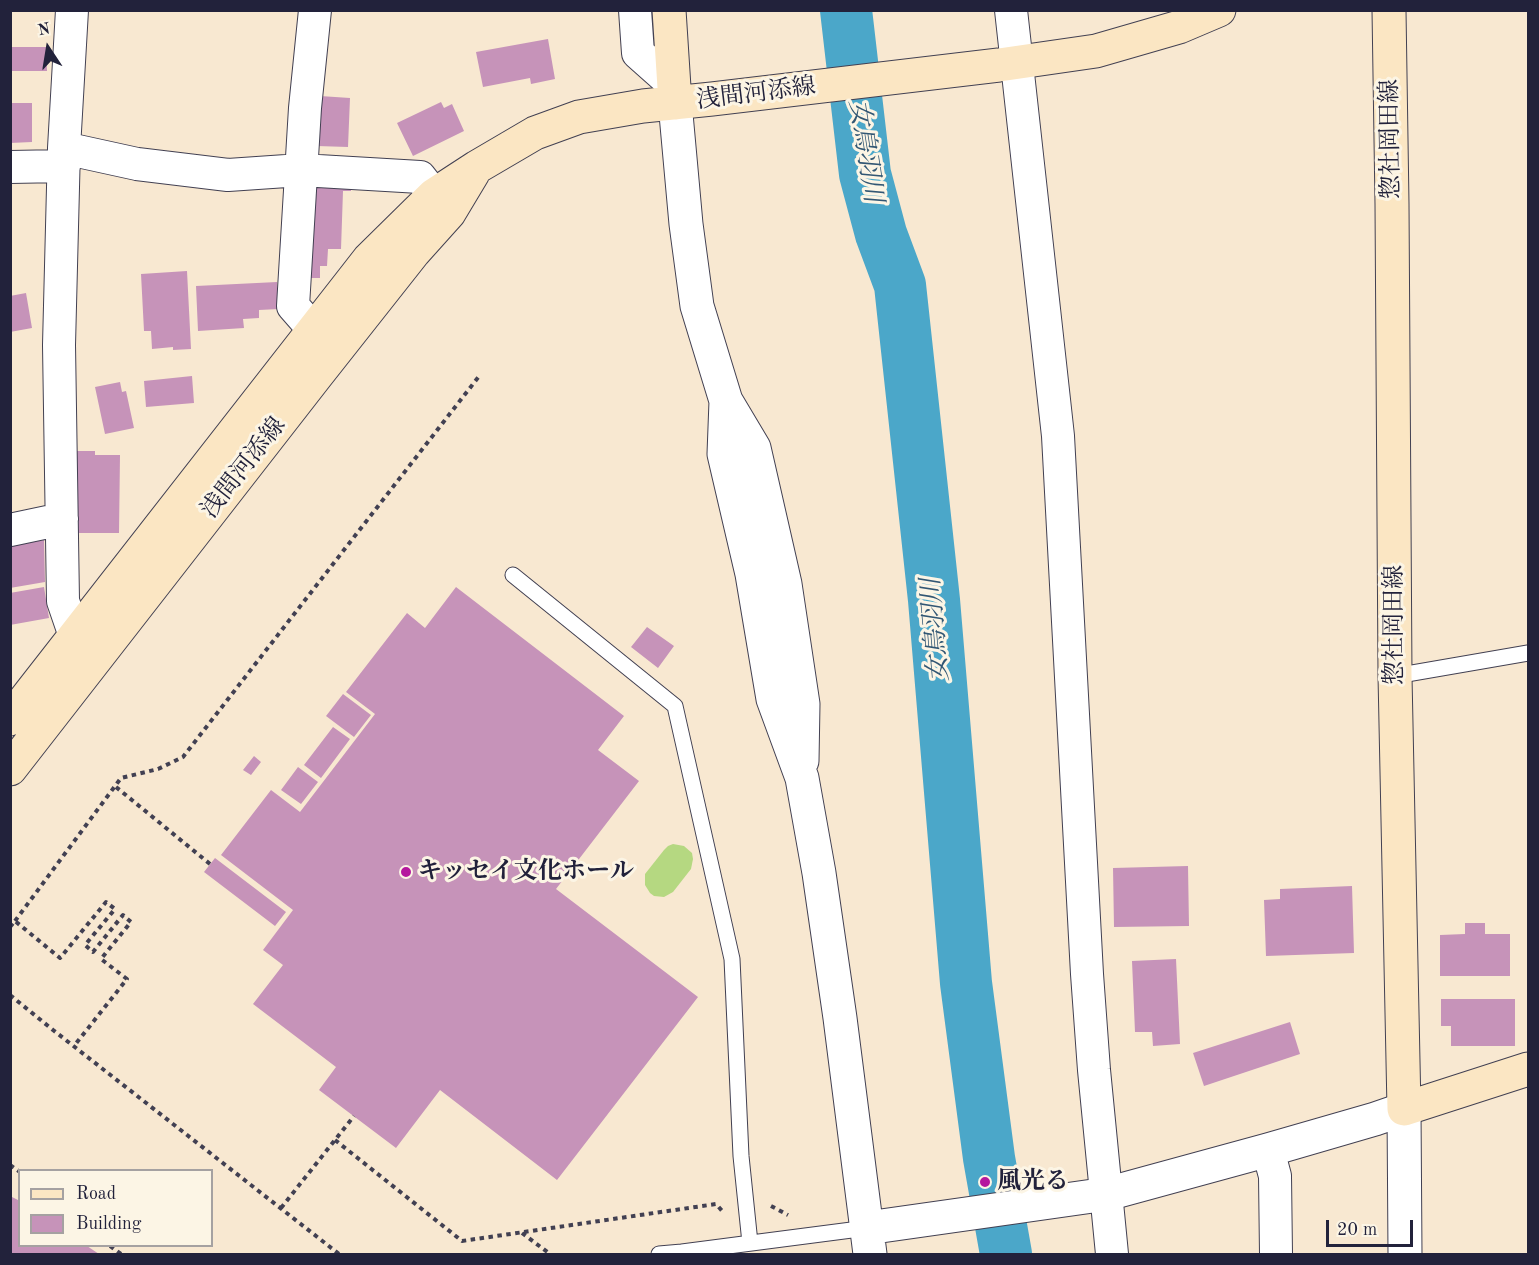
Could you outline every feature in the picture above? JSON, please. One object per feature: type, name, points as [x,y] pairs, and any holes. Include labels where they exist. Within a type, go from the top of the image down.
[{"type":"main road","points":[[669,10],[675,94]]},
{"type":"main road","name":"浅間河添線","points":[[10,719],[369,259],[434,195],[477,167],[535,133],[579,117],[636,107],[675,94],[712,99],[1096,51],[1179,27],[1219,10]]},
{"type":"main road","name":"惣社岡田線","points":[[1389,10],[1395,676],[1404,1109]]},
{"type":"main road","name":"浅間河添線","points":[[10,769],[316,376],[414,252],[449,213],[477,167]]},
{"type":"main road","points":[[1404,1109],[1528,1069]]},
{"type":"street","points":[[72,10],[64,157],[59,345],[63,601],[75,636]]},
{"type":"street","points":[[314,330],[293,306],[301,170],[315,10]]},
{"type":"street","points":[[635,10],[638,53],[675,94],[686,224],[697,306],[726,401],[724,454],[752,574],[772,699],[802,778],[819,873],[874,1236],[1100,1195],[1268,1150],[1404,1109],[1405,1254]]},
{"type":"street","points":[[1011,10],[1008,63],[1058,436],[1100,1195],[1112,1254]]},
{"type":"street","points":[[10,167],[64,157],[228,175],[301,170],[420,177],[434,195]]},
{"type":"street","points":[[10,530],[62,519]]},
{"type":"street","points":[[1268,1150],[1275,1176],[1276,1254]]},
{"type":"lane","points":[[513,575],[675,706],[732,959],[741,1156],[750,1243]]},
{"type":"lane","points":[[1395,676],[1528,652]]},
{"type":"lane","points":[[659,1254],[750,1243],[874,1236]]},
{"type":"path","points":[[10,927],[121,778],[158,769],[183,757],[480,375]]},
{"type":"path","points":[[116,787],[210,864]]},
{"type":"path","points":[[15,921],[60,958],[106,902],[115,909],[85,945],[93,952],[123,915],[131,922],[101,959],[127,979],[74,1046]]},
{"type":"path","points":[[10,994],[339,1254]]},
{"type":"path","points":[[280,1209],[354,1116]]},
{"type":"path","points":[[335,1140],[462,1241],[717,1204],[723,1212]]},
{"type":"path","points":[[522,1232],[550,1254]]},
{"type":"green space","points":[[673,844],[684,846],[692,853],[691,869],[673,892],[664,897],[654,896],[645,885],[645,874],[664,850]]},
{"type":"building","points":[[548,39],[555,79],[531,84],[530,78],[483,87],[476,52]]},
{"type":"building","points":[[10,47],[46,47],[47,71],[10,71]]},
{"type":"building","points":[[320,96],[350,98],[348,147],[317,146]]},
{"type":"building","points":[[441,102],[444,108],[452,104],[464,131],[413,156],[397,123]]},
{"type":"building","points":[[10,103],[32,103],[32,142],[10,143]]},
{"type":"building","points":[[313,183],[351,185],[351,191],[343,191],[341,249],[328,249],[327,266],[320,266],[320,278],[309,278]]},
{"type":"building","points":[[187,271],[191,349],[173,350],[173,347],[152,349],[151,331],[144,331],[141,274]]},
{"type":"building","points":[[277,282],[279,309],[259,310],[259,318],[243,319],[244,328],[198,331],[196,286]]},
{"type":"building","points":[[26,293],[32,328],[10,332],[10,296]]},
{"type":"building","points":[[192,376],[194,403],[146,407],[144,381]]},
{"type":"building","points":[[120,382],[122,392],[126,391],[134,428],[105,434],[95,387]]},
{"type":"building","points":[[72,451],[95,451],[95,455],[120,455],[119,533],[72,533]]},
{"type":"building","points":[[44,540],[45,582],[10,588],[10,546]]},
{"type":"building","points":[[44,587],[49,618],[10,625],[10,593]]},
{"type":"building","name":"キッセイ文化ホール","points":[[456,587],[624,716],[598,750],[639,781],[556,889],[698,997],[557,1180],[440,1090],[396,1148],[319,1090],[336,1067],[253,1004],[283,965],[263,950],[293,910],[221,855],[271,790],[300,812],[375,714],[346,692],[407,613],[425,628]]},
{"type":"building","points":[[647,627],[674,646],[658,668],[631,647]]},
{"type":"building","points":[[343,694],[371,715],[354,737],[326,716]]},
{"type":"building","points":[[333,727],[350,739],[321,778],[304,765]]},
{"type":"building","points":[[254,756],[261,762],[251,775],[243,770]]},
{"type":"building","points":[[298,767],[318,782],[301,804],[281,790]]},
{"type":"building","points":[[215,858],[286,912],[275,926],[204,872]]},
{"type":"building","points":[[1188,866],[1189,926],[1114,927],[1113,868]]},
{"type":"building","points":[[1352,886],[1354,953],[1266,956],[1264,900],[1280,899],[1280,889]]},
{"type":"building","points":[[1465,923],[1485,923],[1485,934],[1510,934],[1510,976],[1440,976],[1440,935],[1465,934]]},
{"type":"building","points":[[1176,959],[1180,1044],[1153,1046],[1152,1032],[1135,1032],[1132,961]]},
{"type":"building","points":[[1441,999],[1515,999],[1515,1046],[1451,1046],[1451,1026],[1441,1026]]},
{"type":"building","points":[[1290,1022],[1300,1054],[1204,1086],[1193,1053]]},
{"type":"building","points":[[10,1196],[18,1200],[18,1247],[88,1247],[99,1254],[10,1254]]},
{"type":"waterway","name":"女鳥羽川","points":[[846,10],[865,174],[881,234],[900,285],[934,600],[966,983],[989,1158],[1006,1254]]},
{"type":"place","name":"キッセイ文化ホール","points":[[406,872]]},
{"type":"place","name":"風光る","points":[[985,1182]]}]
